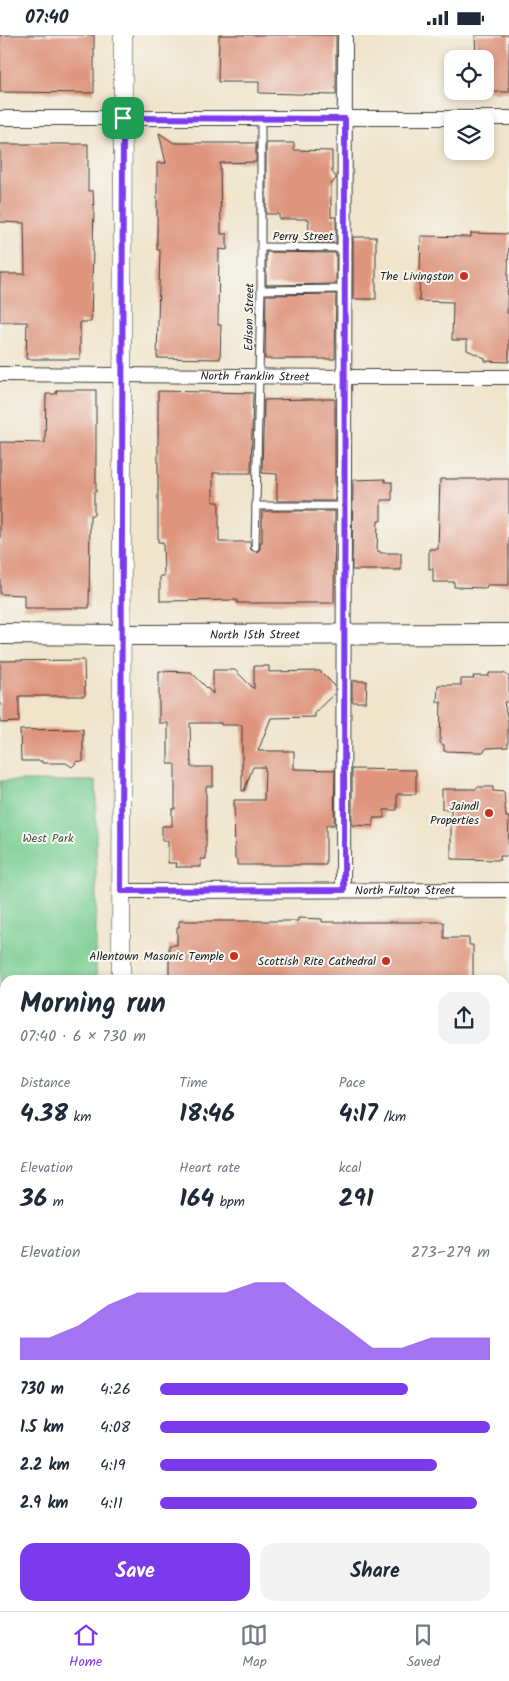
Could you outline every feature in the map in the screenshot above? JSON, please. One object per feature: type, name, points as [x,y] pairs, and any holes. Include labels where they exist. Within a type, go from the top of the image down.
[{"type":"main road","name":"North 15th Street","points":[[0,634],[509,634]]},
{"type":"street","points":[[121,975],[123,35]]},
{"type":"street","points":[[344,890],[345,35]]},
{"type":"street","points":[[0,118],[509,118]]},
{"type":"street","name":"North Franklin Street","points":[[0,374],[509,377]]},
{"type":"street","name":"North Fulton Street","points":[[121,891],[509,890]]},
{"type":"lane","name":"Edison Street","points":[[255,547],[261,290],[261,118]]},
{"type":"lane","name":"Perry Street","points":[[261,247],[345,248]]},
{"type":"lane","points":[[261,290],[345,289]]},
{"type":"lane","points":[[256,506],[344,506]]},
{"type":"green space","name":"West Park","points":[[0,781],[96,781],[96,975],[0,975]]},
{"type":"building","points":[[0,35],[94,35],[94,93],[0,92]]},
{"type":"building","points":[[219,35],[336,35],[336,95],[259,93],[259,82],[218,82]]},
{"type":"building","points":[[475,35],[509,35],[509,92],[494,92],[494,50],[476,50]]},
{"type":"building","points":[[159,133],[174,143],[256,143],[256,162],[220,163],[221,234],[227,234],[227,250],[219,249],[218,325],[221,325],[220,359],[157,358],[160,250],[157,250],[157,163],[166,163]]},
{"type":"building","points":[[266,143],[294,143],[294,150],[332,151],[332,172],[336,179],[331,184],[331,217],[336,217],[336,243],[308,242],[309,219],[279,219],[279,214],[266,214]]},
{"type":"building","points":[[0,144],[88,144],[88,191],[93,191],[94,209],[91,322],[80,322],[80,359],[26,359],[27,322],[0,322],[0,274],[25,274],[24,223],[0,222]]},
{"type":"building","points":[[471,233],[509,234],[507,313],[509,313],[509,362],[485,361],[485,358],[467,350],[467,340],[452,340],[453,302],[419,301],[421,236],[471,237]]},
{"type":"building","points":[[353,237],[376,237],[376,299],[353,299]]},
{"type":"building","points":[[266,252],[336,253],[336,284],[266,285]]},
{"type":"building","points":[[336,294],[335,359],[265,359],[266,295]]},
{"type":"building","points":[[57,390],[96,390],[96,492],[94,492],[94,515],[90,515],[89,608],[24,608],[24,595],[0,594],[0,442],[45,443],[46,394],[56,394]]},
{"type":"building","points":[[158,391],[253,393],[251,473],[213,473],[213,502],[219,502],[219,542],[250,542],[251,550],[257,552],[260,549],[260,542],[262,542],[262,511],[335,511],[334,603],[237,603],[237,600],[160,601],[160,576],[164,576],[163,542],[158,542]]},
{"type":"building","points":[[335,399],[335,501],[277,501],[277,474],[262,473],[264,400]]},
{"type":"building","points":[[385,479],[385,482],[392,482],[392,500],[381,500],[381,521],[378,521],[377,551],[380,551],[380,553],[401,553],[401,570],[352,570],[353,480]]},
{"type":"building","points":[[440,479],[509,479],[509,585],[487,585],[486,588],[454,587],[454,582],[433,582],[433,569],[429,569],[429,549],[438,549]]},
{"type":"building","points":[[84,660],[85,696],[19,696],[19,722],[0,723],[0,661]]},
{"type":"building","points":[[254,666],[269,666],[269,672],[320,671],[335,686],[335,693],[315,712],[315,717],[271,718],[258,751],[294,751],[294,769],[335,770],[334,825],[326,825],[326,865],[237,865],[237,859],[235,859],[234,800],[264,800],[265,767],[253,767],[244,791],[242,791],[242,725],[190,723],[191,767],[213,767],[213,786],[206,786],[206,859],[201,859],[201,867],[176,867],[177,863],[168,863],[168,841],[162,841],[162,826],[172,826],[172,809],[175,809],[175,764],[168,764],[168,723],[159,723],[159,671],[191,672],[213,694],[213,670],[235,670],[254,689]]},
{"type":"building","points":[[489,673],[504,673],[509,677],[509,702],[504,702],[508,721],[508,747],[487,748],[483,752],[444,751],[444,745],[440,743],[441,702],[437,702],[438,685],[461,685],[461,679],[474,679],[473,676],[489,676]]},
{"type":"building","points":[[352,681],[367,681],[366,702],[352,702]]},
{"type":"building","points":[[83,729],[83,762],[78,761],[72,767],[66,763],[21,761],[20,730]]},
{"type":"building","points":[[352,769],[416,770],[416,794],[397,794],[397,810],[384,810],[384,818],[373,818],[373,826],[352,825]]},
{"type":"building","points":[[477,787],[493,787],[493,791],[504,792],[506,817],[509,817],[508,856],[500,856],[500,860],[451,859],[451,809],[442,809],[442,789],[477,789]]},
{"type":"building","points":[[298,918],[322,919],[322,922],[444,922],[444,938],[469,938],[469,945],[473,945],[473,975],[169,975],[169,945],[177,945],[179,921],[298,921]]},
{"type":"place","name":"The Livingston","points":[[464,276]]},
{"type":"place","name":"Jaindl Properties","points":[[489,813]]},
{"type":"place","name":"Allentown Masonic Temple","points":[[234,956]]},
{"type":"place","name":"Scottish Rite Cathedral","points":[[386,961]]},
{"type":"route","points":[[123,118],[345,119],[344,890],[121,891],[123,118]]}]
